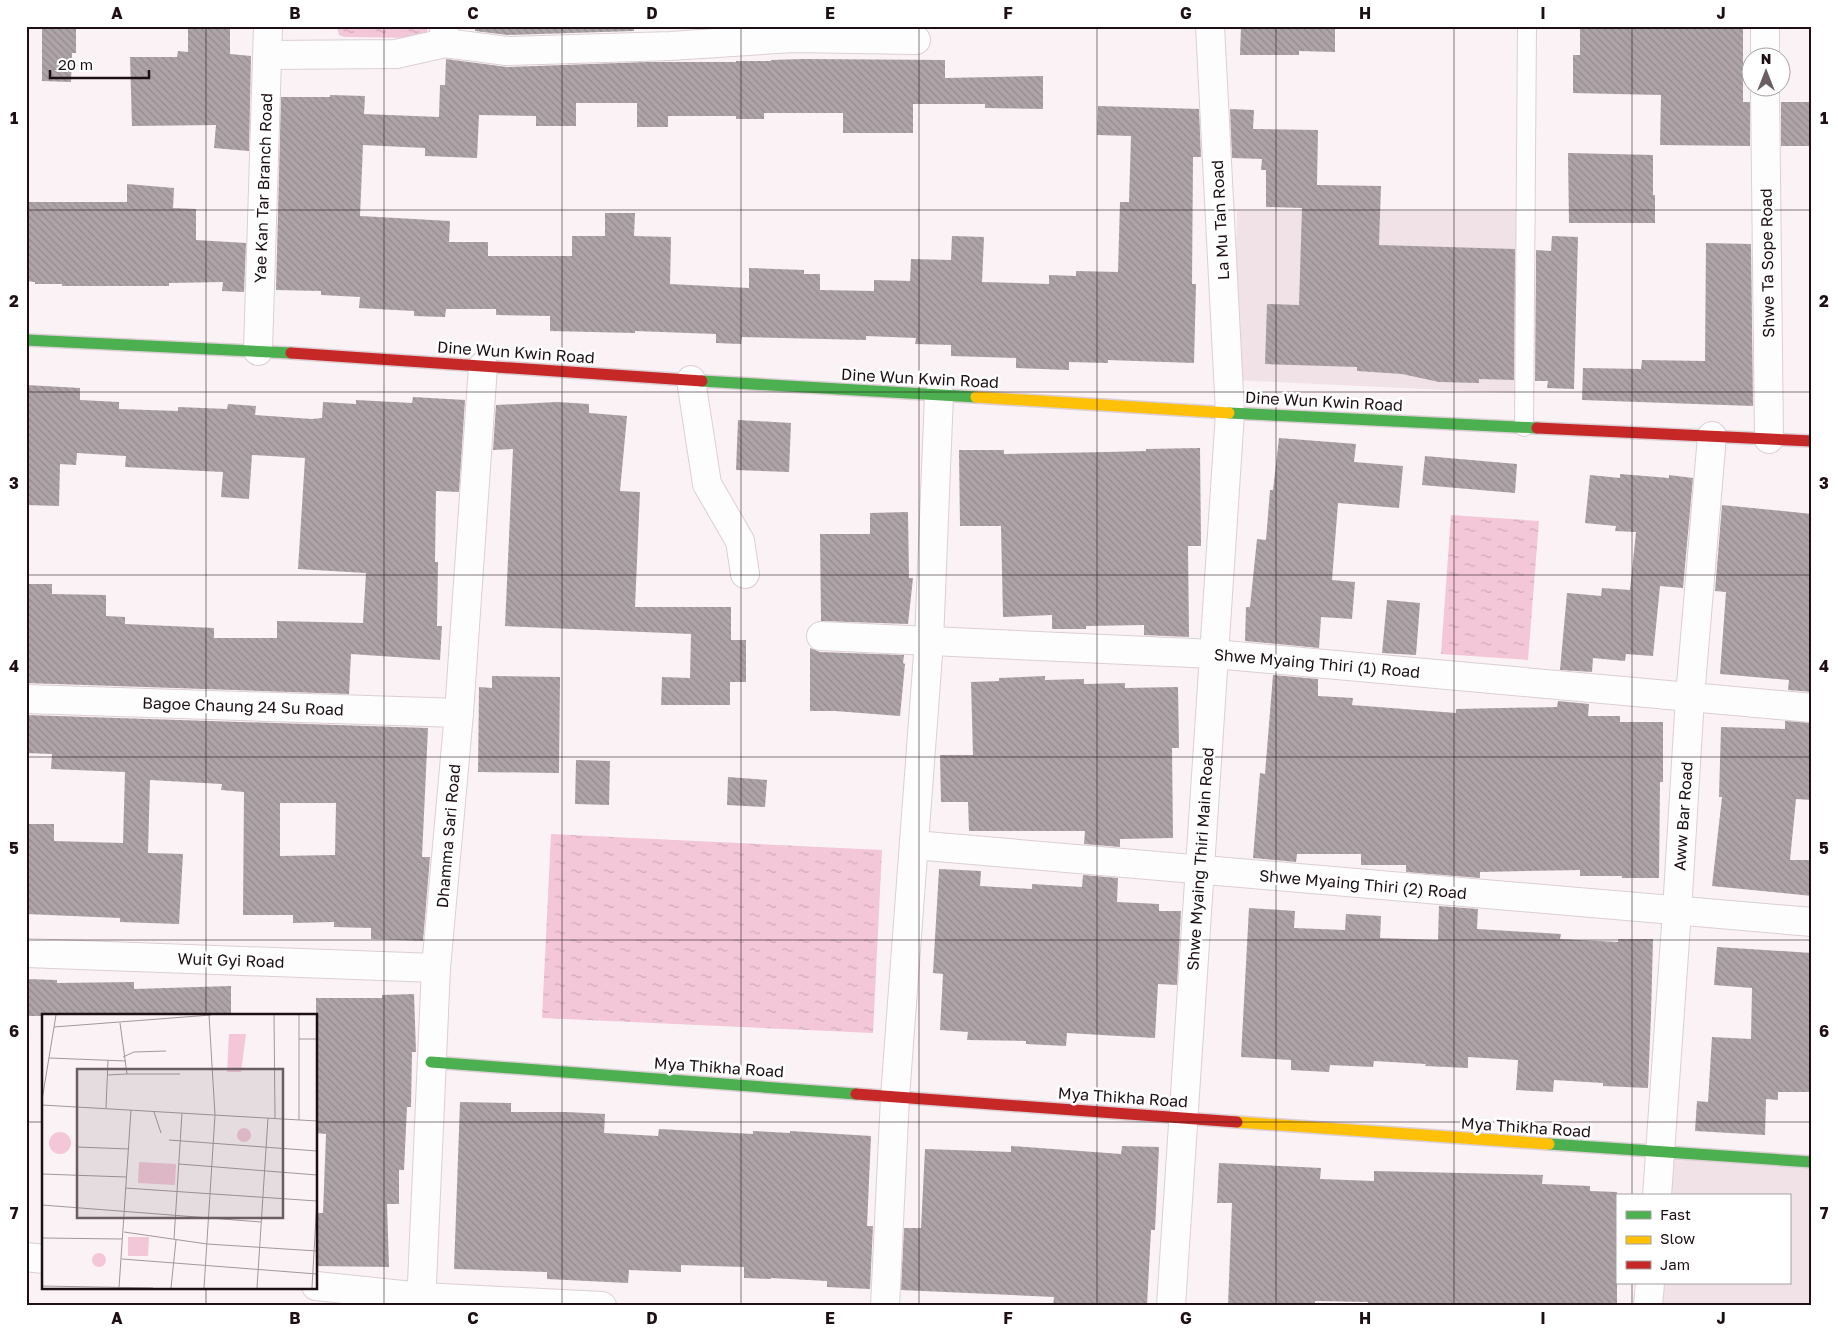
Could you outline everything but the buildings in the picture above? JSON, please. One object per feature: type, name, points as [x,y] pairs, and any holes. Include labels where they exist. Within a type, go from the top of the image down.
[{"type":"street","name":"Yae Kan Tar Branch Road","points":[[258,351],[268,26]]},
{"type":"street","name":"La Mu Tan Road","points":[[1210,26],[1230,413]]},
{"type":"street","points":[[1765,26],[1765,48]]},
{"type":"street","points":[[268,55],[396,54],[444,35],[507,51],[671,46],[793,38],[916,40]]},
{"type":"street","name":"Shwe Ta Sope Road","points":[[1765,98],[1769,439]]},
{"type":"street","name":"Dine Wun Kwin Road","points":[[26,340],[258,351],[1230,413],[1812,441]]},
{"type":"street","name":"Dhamma Sari Road","points":[[422,1301],[436,968],[459,713],[483,366]]},
{"type":"street","points":[[691,380],[707,484],[740,542],[745,574]]},
{"type":"street","points":[[885,1306],[895,1097],[928,641],[938,395]]},
{"type":"street","name":"Shwe Myaing Thiri Main Road","points":[[1171,1306],[1230,413]]},
{"type":"street","name":"Aww Bar Road","points":[[1657,1194],[1690,697],[1712,436]]},
{"type":"street","name":"Shwe Myaing Thiri (1) Road","points":[[821,636],[1214,654],[1812,708]]},
{"type":"street","name":"Bagoe Chaung 24 Su Road","points":[[26,699],[459,713]]},
{"type":"street","name":"Shwe Myaing Thiri (2) Road","points":[[914,845],[1812,922]]},
{"type":"street","name":"Wuit Gyi Road","points":[[26,953],[436,968]]},
{"type":"street","name":"Mya Thikha Road","points":[[431,1062],[1182,1118],[1812,1162]]},
{"type":"street","points":[[26,1257],[42,1258]]},
{"type":"street","points":[[1648,1306],[1650,1284]]},
{"type":"street","points":[[318,1286],[422,1301],[602,1306]]},
{"type":"lane","points":[[1524,427],[1527,26]]},
{"type":"shaded area","points":[[1237,211],[1530,211],[1529,394],[1234,380]]},
{"type":"shaded area","points":[[1667,1157],[1812,1166],[1812,1306],[1656,1306],[1658,1284],[1790,1284],[1790,1194],[1664,1194]]},
{"type":"water","points":[[337,26],[429,26],[425,36],[417,38],[344,37],[339,35]]},
{"type":"water","points":[[1451,515],[1539,521],[1528,660],[1441,654]]},
{"type":"water","points":[[551,834],[882,850],[873,1033],[542,1018]]},
{"type":"traffic: fast","points":[[26,340],[291,353]]},
{"type":"traffic: fast","points":[[702,381],[976,397]]},
{"type":"traffic: fast","points":[[1229,413],[1537,428]]},
{"type":"traffic: fast","points":[[431,1062],[856,1094]]},
{"type":"traffic: fast","points":[[1549,1144],[1812,1162]]},
{"type":"traffic: slow","points":[[976,397],[1229,413]]},
{"type":"traffic: slow","points":[[1237,1122],[1549,1144]]},
{"type":"traffic: jam","points":[[291,353],[702,381]]},
{"type":"traffic: jam","points":[[1537,428],[1812,441]]},
{"type":"traffic: jam","points":[[856,1094],[1237,1122]]}]
